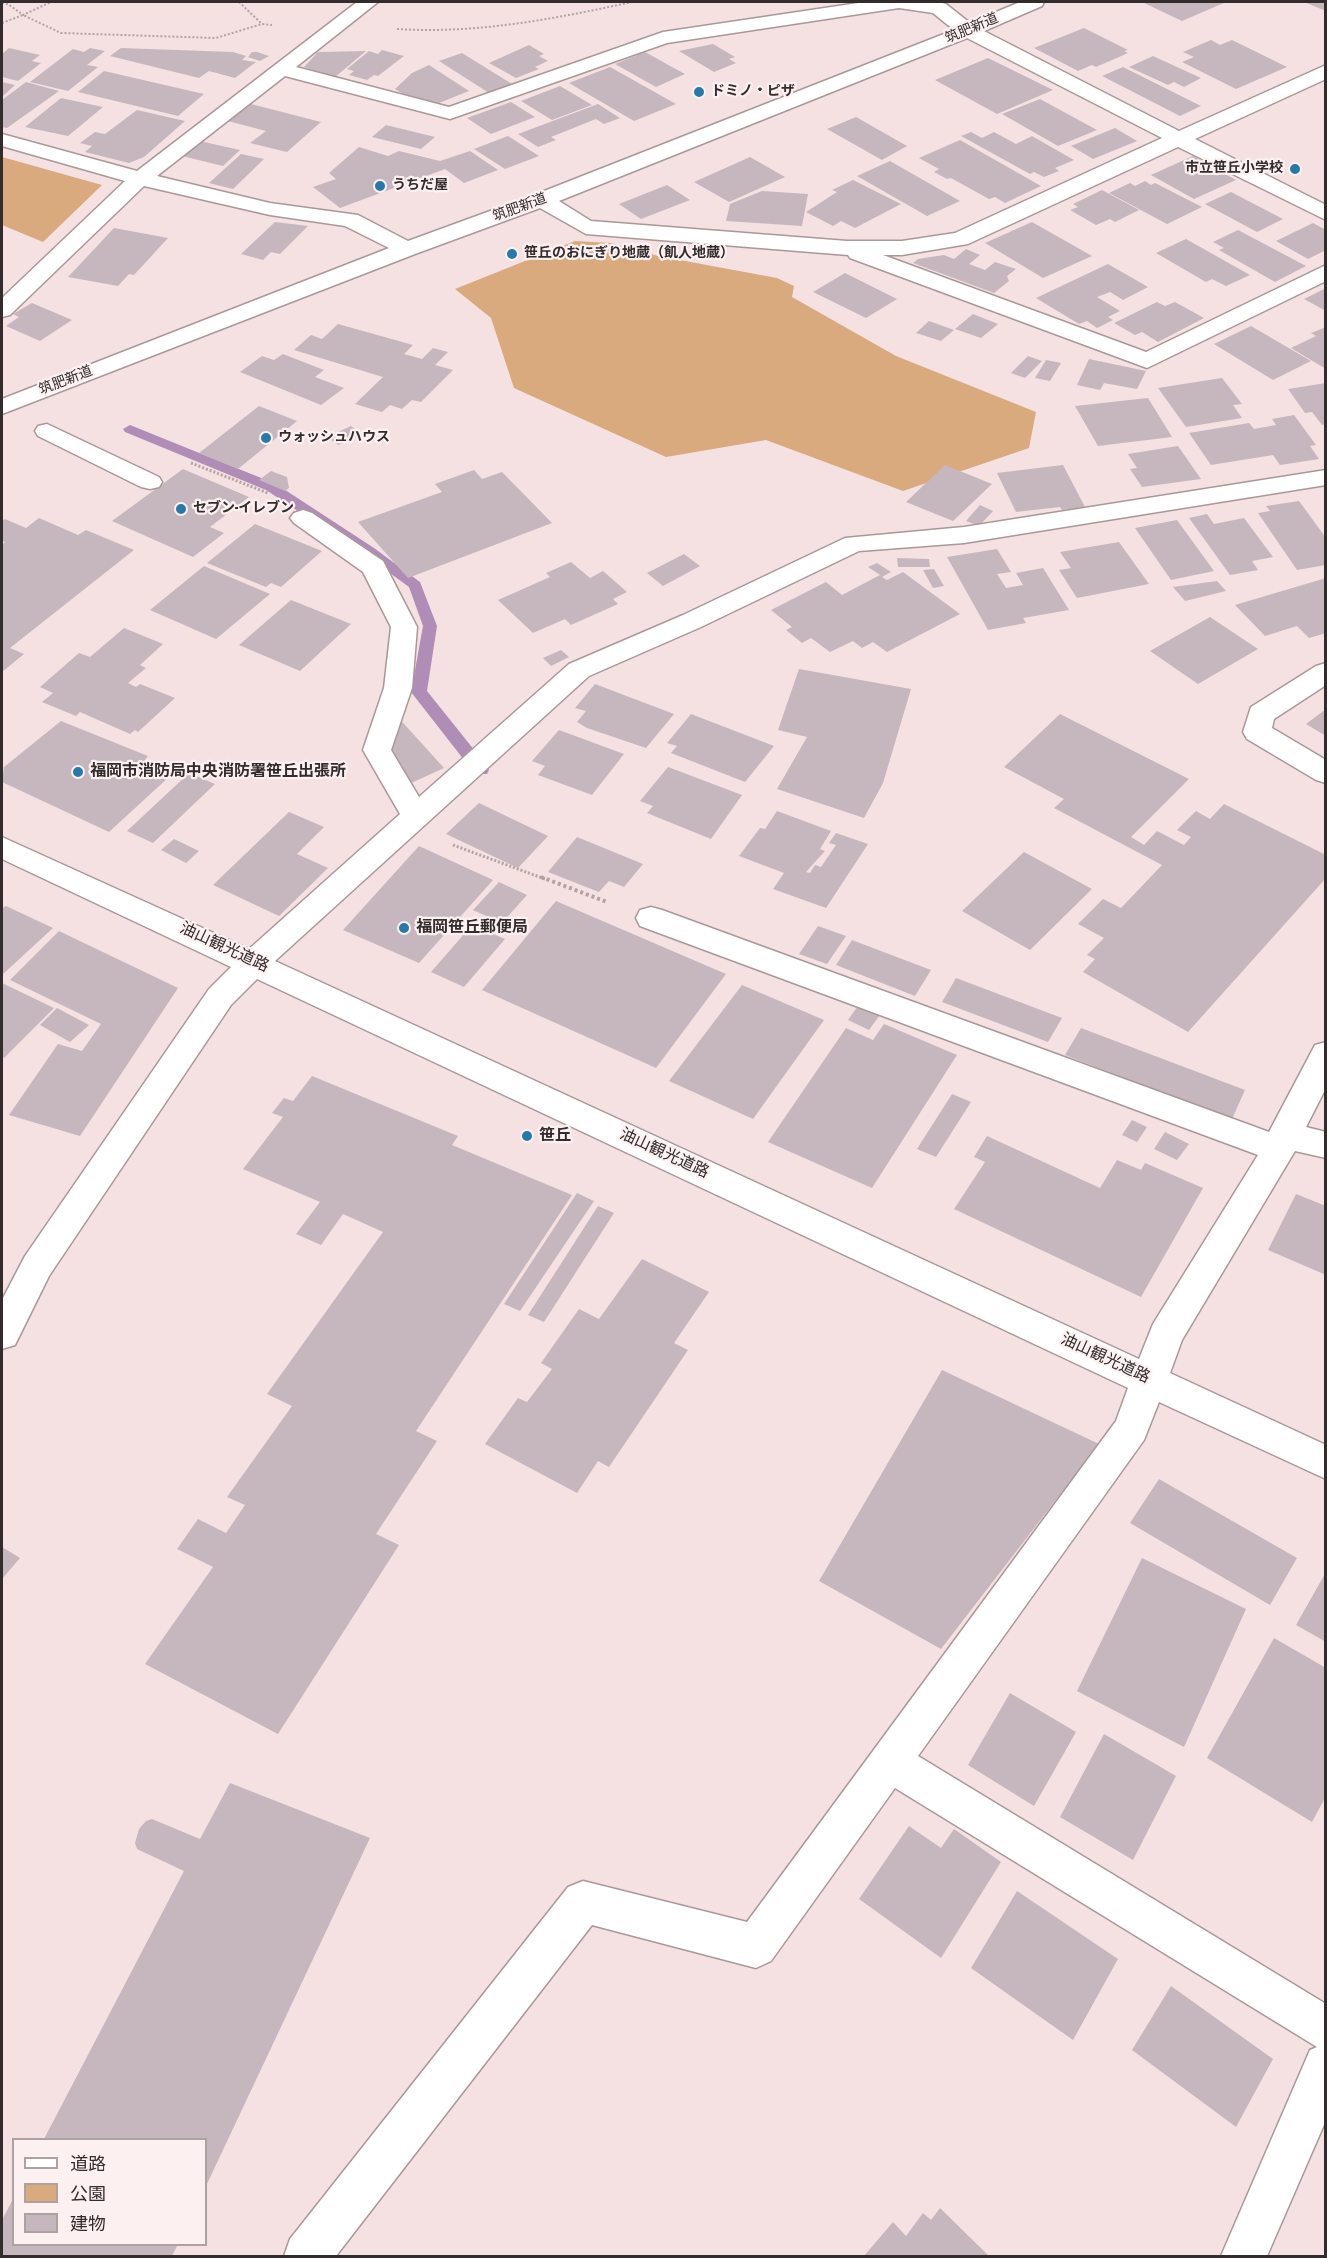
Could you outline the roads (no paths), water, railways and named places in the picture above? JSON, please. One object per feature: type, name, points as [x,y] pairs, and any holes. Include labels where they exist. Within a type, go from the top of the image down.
[{"type":"street","points":[[2,310],[140,179],[368,2]]},
{"type":"street","points":[[280,69],[450,112],[663,38],[899,2],[939,8],[968,31],[1326,214]]},
{"type":"street","name":"筑肥新道","points":[[2,407],[407,249],[542,200],[968,31],[1035,2]]},
{"type":"street","points":[[542,200],[586,227],[847,248],[902,248],[960,239],[1326,71]]},
{"type":"street","points":[[2,140],[140,179],[270,209],[350,220],[407,249]]},
{"type":"street","points":[[847,248],[886,266],[1147,362],[1326,272]]},
{"type":"street","points":[[47,431],[150,482]]},
{"type":"street","points":[[2,1334],[37,1266],[220,997],[254,962],[579,670],[692,621],[854,544],[964,535],[1326,477]]},
{"type":"street","points":[[303,518],[374,567],[404,627],[398,688],[377,750],[410,822]]},
{"type":"street","points":[[1326,672],[1262,714],[1257,732],[1326,773]]},
{"type":"street","name":"油山観光道路","points":[[5,854],[254,962],[1326,1463]]},
{"type":"street","points":[[651,918],[1281,1142],[1326,1145]]},
{"type":"street","points":[[307,2256],[583,1902],[756,1946],[1131,1429],[1166,1335],[1281,1142],[1326,1053]]},
{"type":"street","points":[[891,1762],[1326,2029]]},
{"type":"street","points":[[1244,2256],[1326,2066]]},
{"type":"waterway","points":[[130,429],[271,487],[369,551],[415,585],[430,626],[419,692],[481,770]]},
{"type":"place","name":"ドミノ・ピザ","points":[[699,92]]},
{"type":"place","name":"市立笹丘小学校","points":[[1295,169]]},
{"type":"place","name":"うちだ屋","points":[[380,186]]},
{"type":"place","name":"笹丘のおにぎり地蔵（飢人地蔵）","points":[[512,254]]},
{"type":"place","name":"ウォッシュハウス","points":[[266,438]]},
{"type":"place","name":"セブン-イレブン","points":[[181,509]]},
{"type":"place","name":"福岡市消防局中央消防署笹丘出張所","points":[[78,772]]},
{"type":"place","name":"福岡笹丘郵便局","points":[[404,928]]},
{"type":"place","name":"笹丘","points":[[527,1136]]}]
